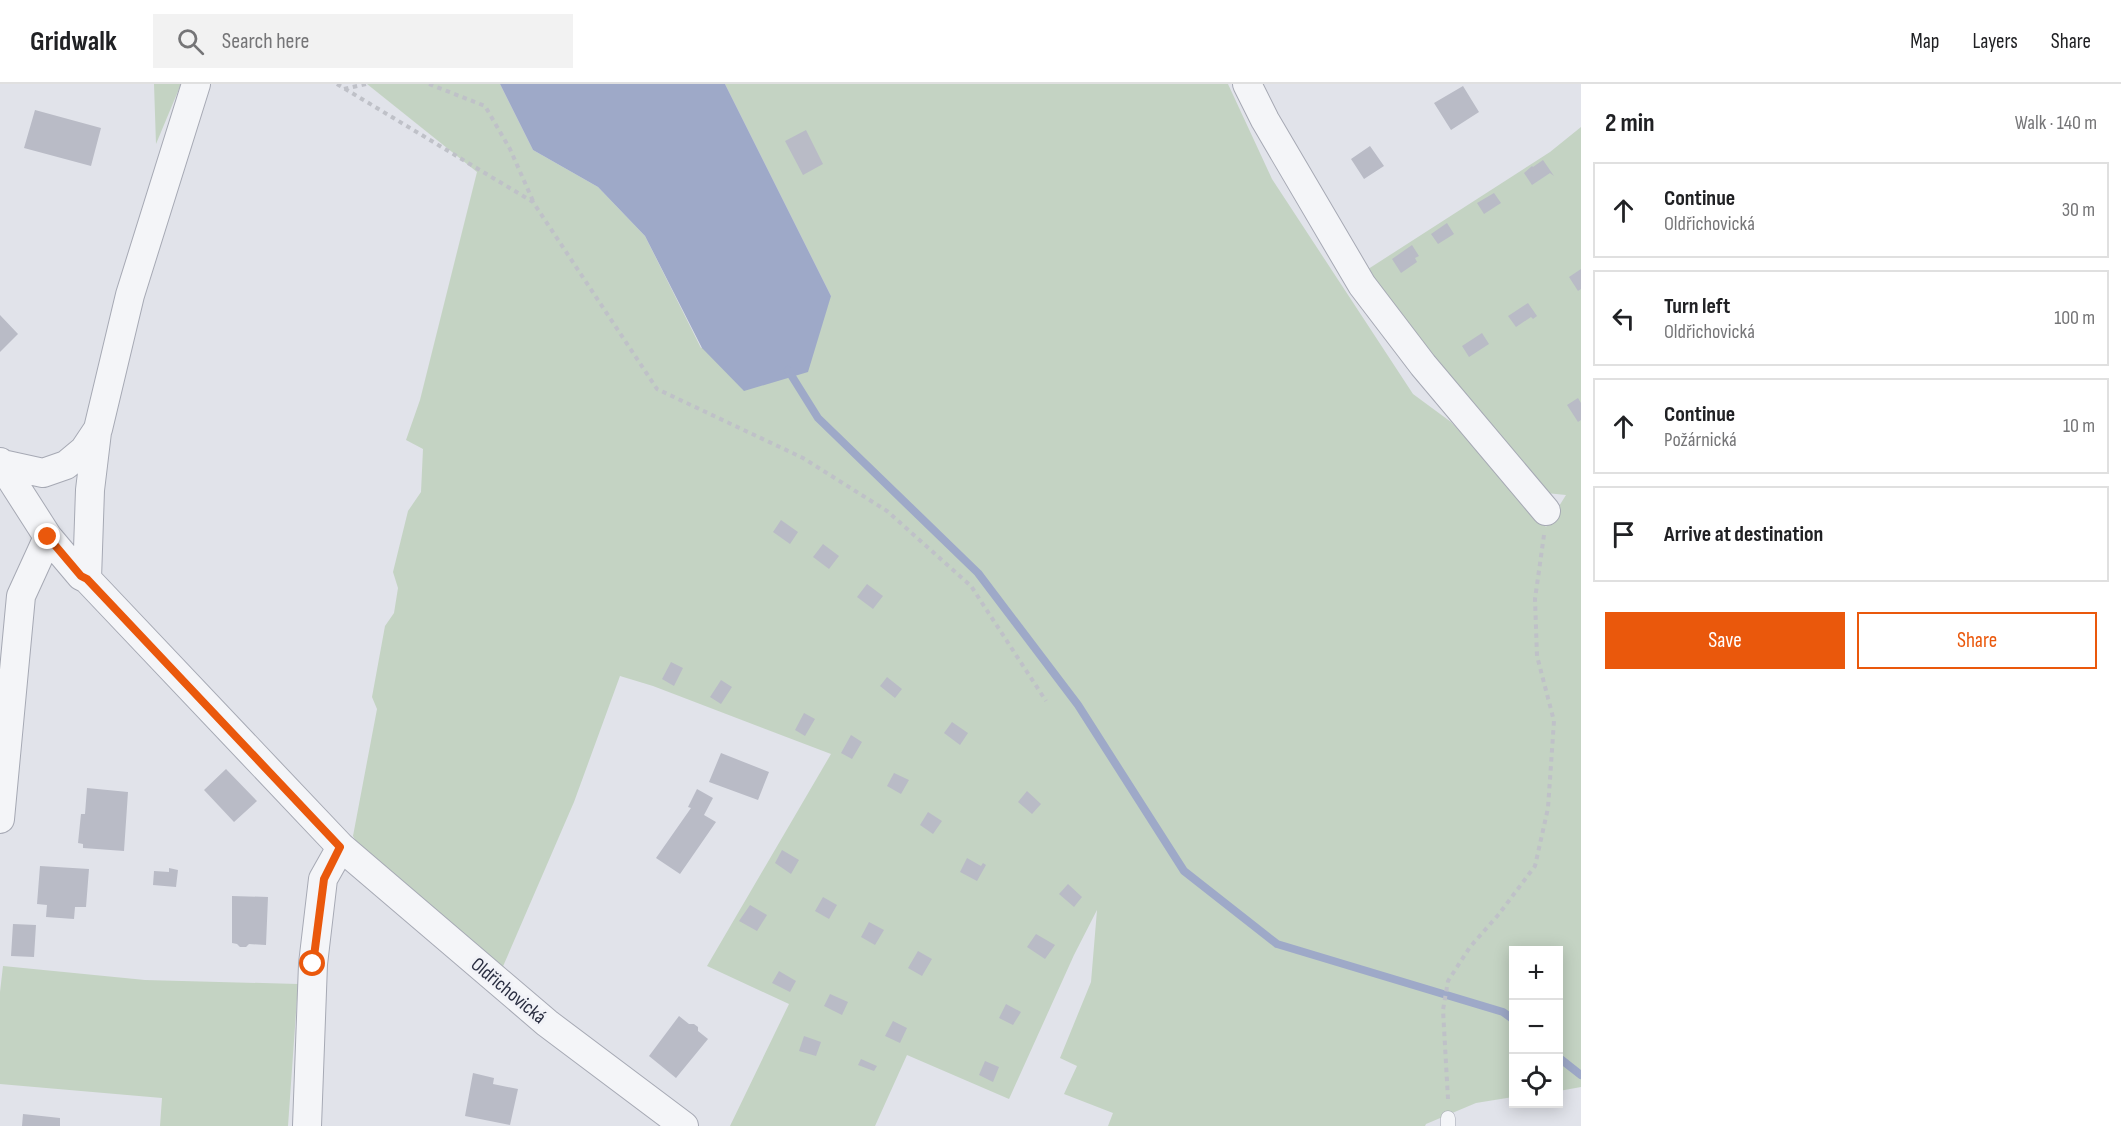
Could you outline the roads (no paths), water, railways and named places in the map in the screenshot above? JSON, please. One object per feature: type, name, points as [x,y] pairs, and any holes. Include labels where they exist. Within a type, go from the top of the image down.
[{"type":"street","points":[[87,579],[89,499],[98,429],[130,295],[196,84]]},
{"type":"street","points":[[1248,84],[1265,120],[1362,285],[1423,365],[1546,511]]},
{"type":"street","points":[[1,463],[44,473],[66,465],[84,450],[98,429]]},
{"type":"street","name":"Oldřichovická","points":[[1,463],[48,537],[81,576],[87,579],[340,847],[546,1023],[684,1126]]},
{"type":"street","points":[[0,819],[21,596],[48,537]]},
{"type":"street","points":[[307,1126],[313,964],[324,879],[340,847]]},
{"type":"water","points":[[500,84],[725,84],[831,296],[808,372],[744,391],[702,348],[645,236],[598,187],[533,150]]},
{"type":"waterway","points":[[788,370],[818,418],[978,573],[1078,705],[1184,871],[1277,944],[1503,1012],[1509,1016]]},
{"type":"waterway","points":[[1563,1061],[1581,1075]]}]
